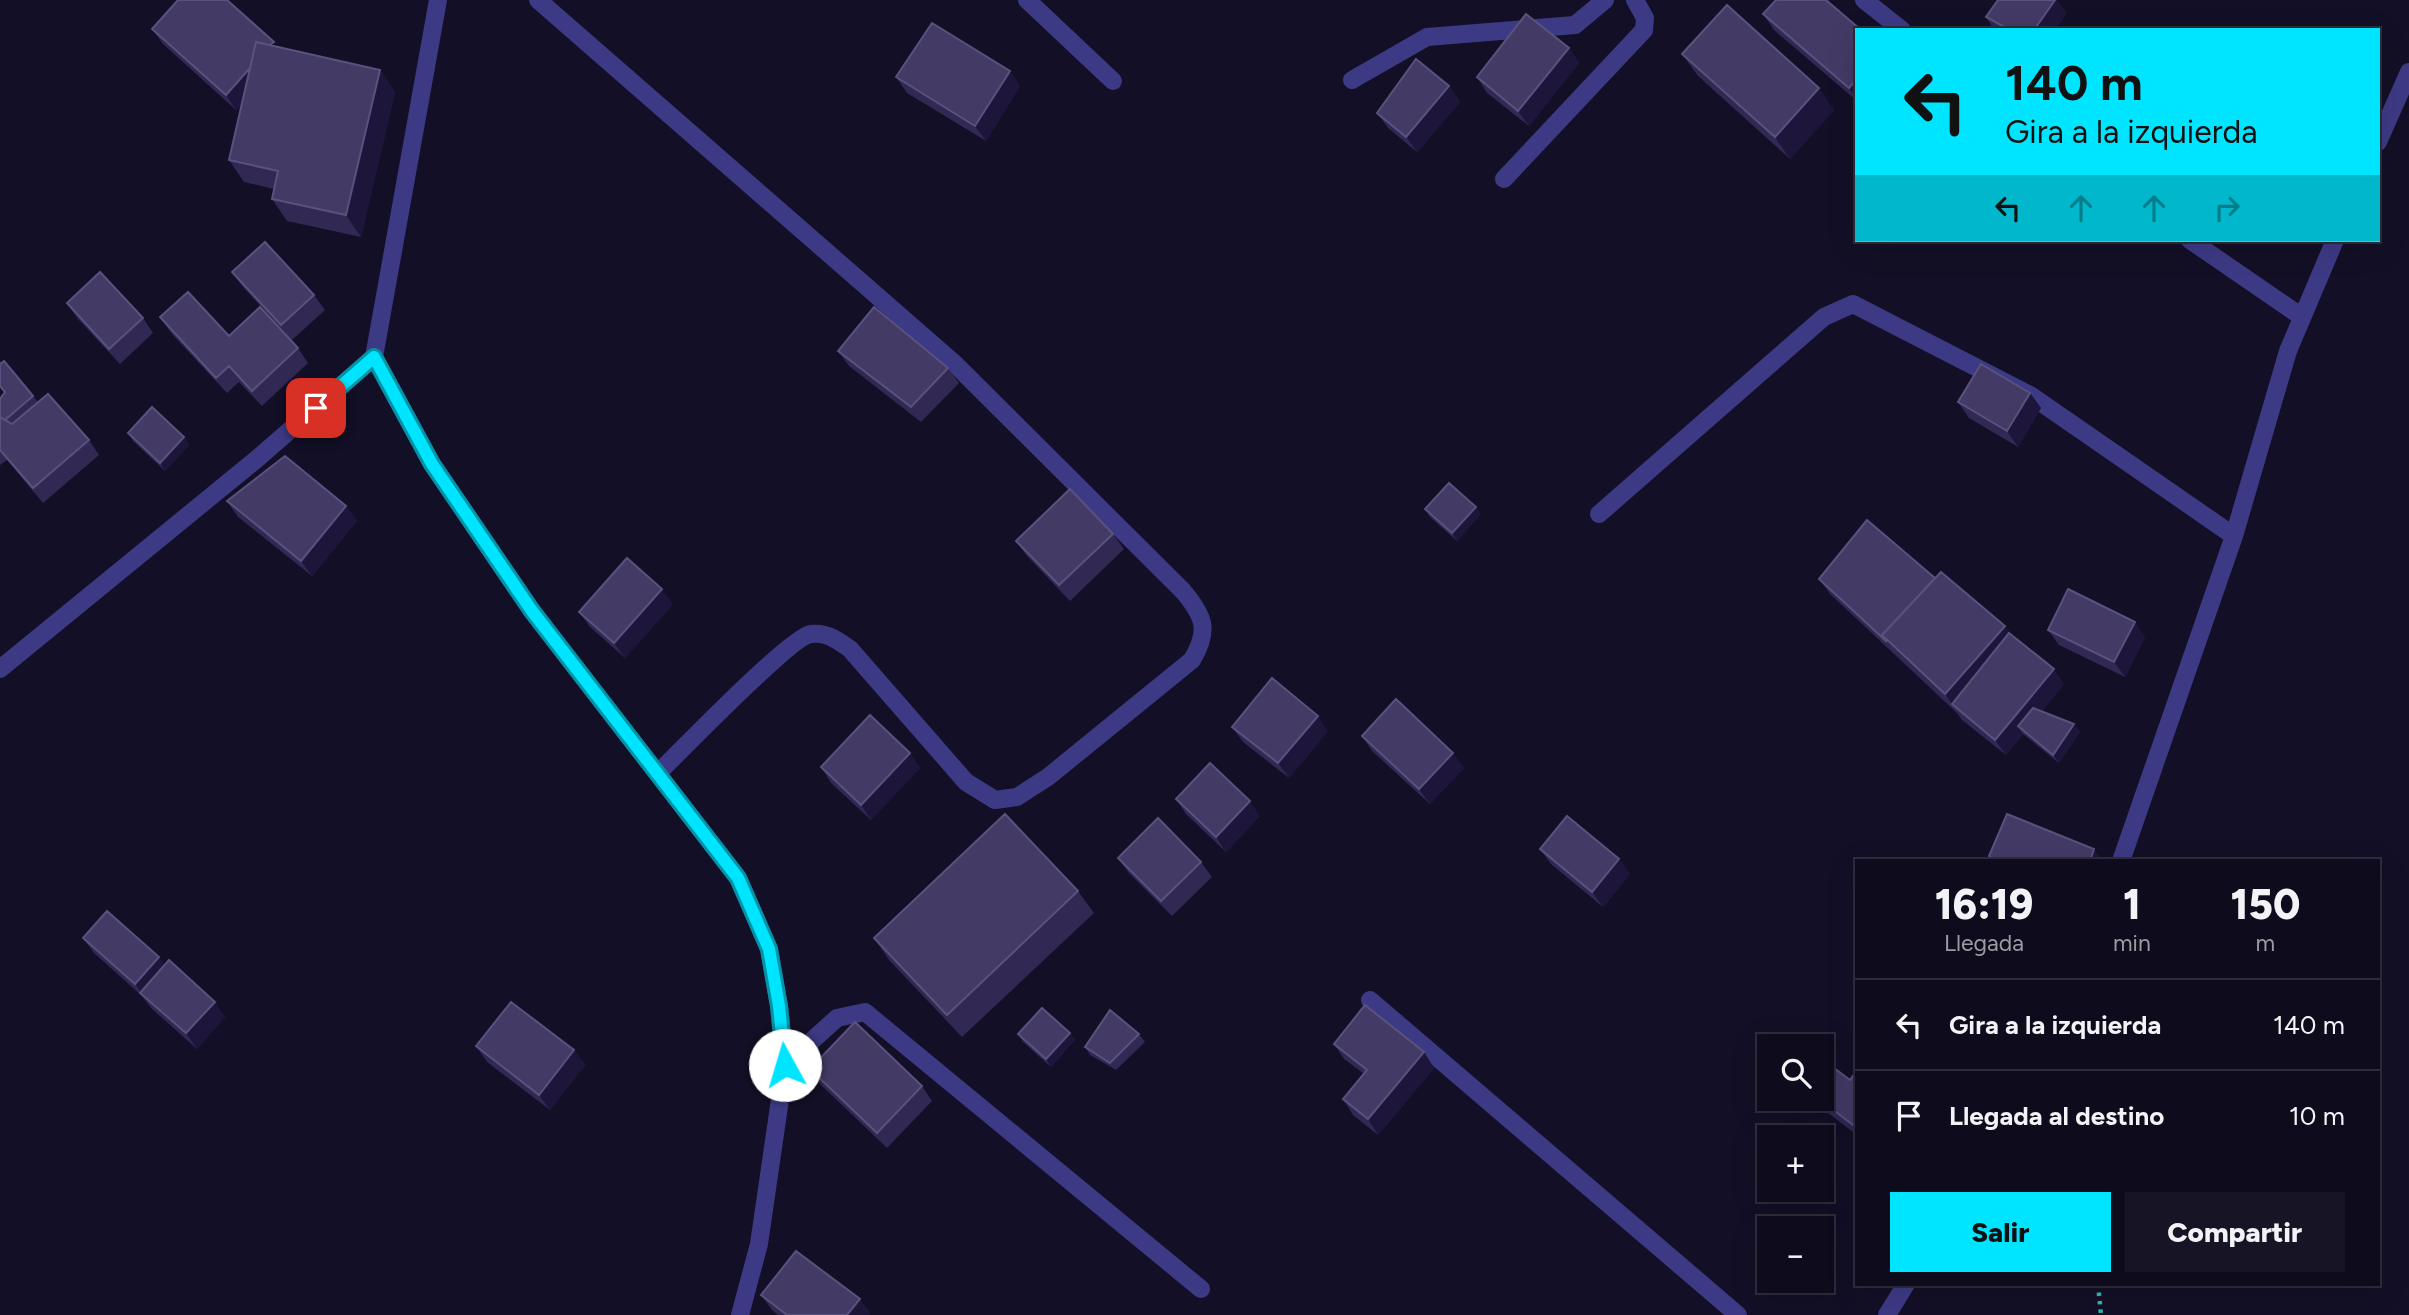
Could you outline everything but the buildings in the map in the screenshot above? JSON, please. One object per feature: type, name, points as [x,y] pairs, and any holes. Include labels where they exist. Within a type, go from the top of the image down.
[{"type":"street","points":[[438,0],[374,357],[432,464],[524,599],[738,878],[769,949],[779,1006],[785,1065],[759,1244],[740,1315]]},
{"type":"street","points":[[538,0],[954,363],[1200,610],[1203,633],[1201,645],[1192,660],[1048,777],[1017,797],[995,800],[966,782],[850,649],[829,635],[808,634],[778,656],[658,773]]},
{"type":"street","points":[[1027,0],[1113,81]]},
{"type":"street","points":[[1352,79],[1427,37],[1575,25],[1605,0]]},
{"type":"street","points":[[1504,179],[1644,30],[1645,18],[1635,0]]},
{"type":"street","points":[[1864,0],[1899,28]]},
{"type":"street","points":[[2380,137],[2409,72]]},
{"type":"street","points":[[2193,242],[2302,317]]},
{"type":"street","points":[[2122,859],[2234,536],[2288,351],[2334,242]]},
{"type":"street","points":[[1599,514],[1824,317],[1853,303],[2030,395],[2234,536]]},
{"type":"street","points":[[0,669],[258,458],[374,357]]},
{"type":"street","points":[[1370,1000],[1738,1315]]},
{"type":"street","points":[[785,1065],[837,1018],[865,1012],[1201,1289]]},
{"type":"street","points":[[1888,1315],[1905,1286]]},
{"type":"path","points":[[2098,1286],[2101,1315]]},
{"type":"route","points":[[316,408],[374,357],[432,464],[532,611],[738,878],[769,949],[779,1006],[785,1065]]}]
